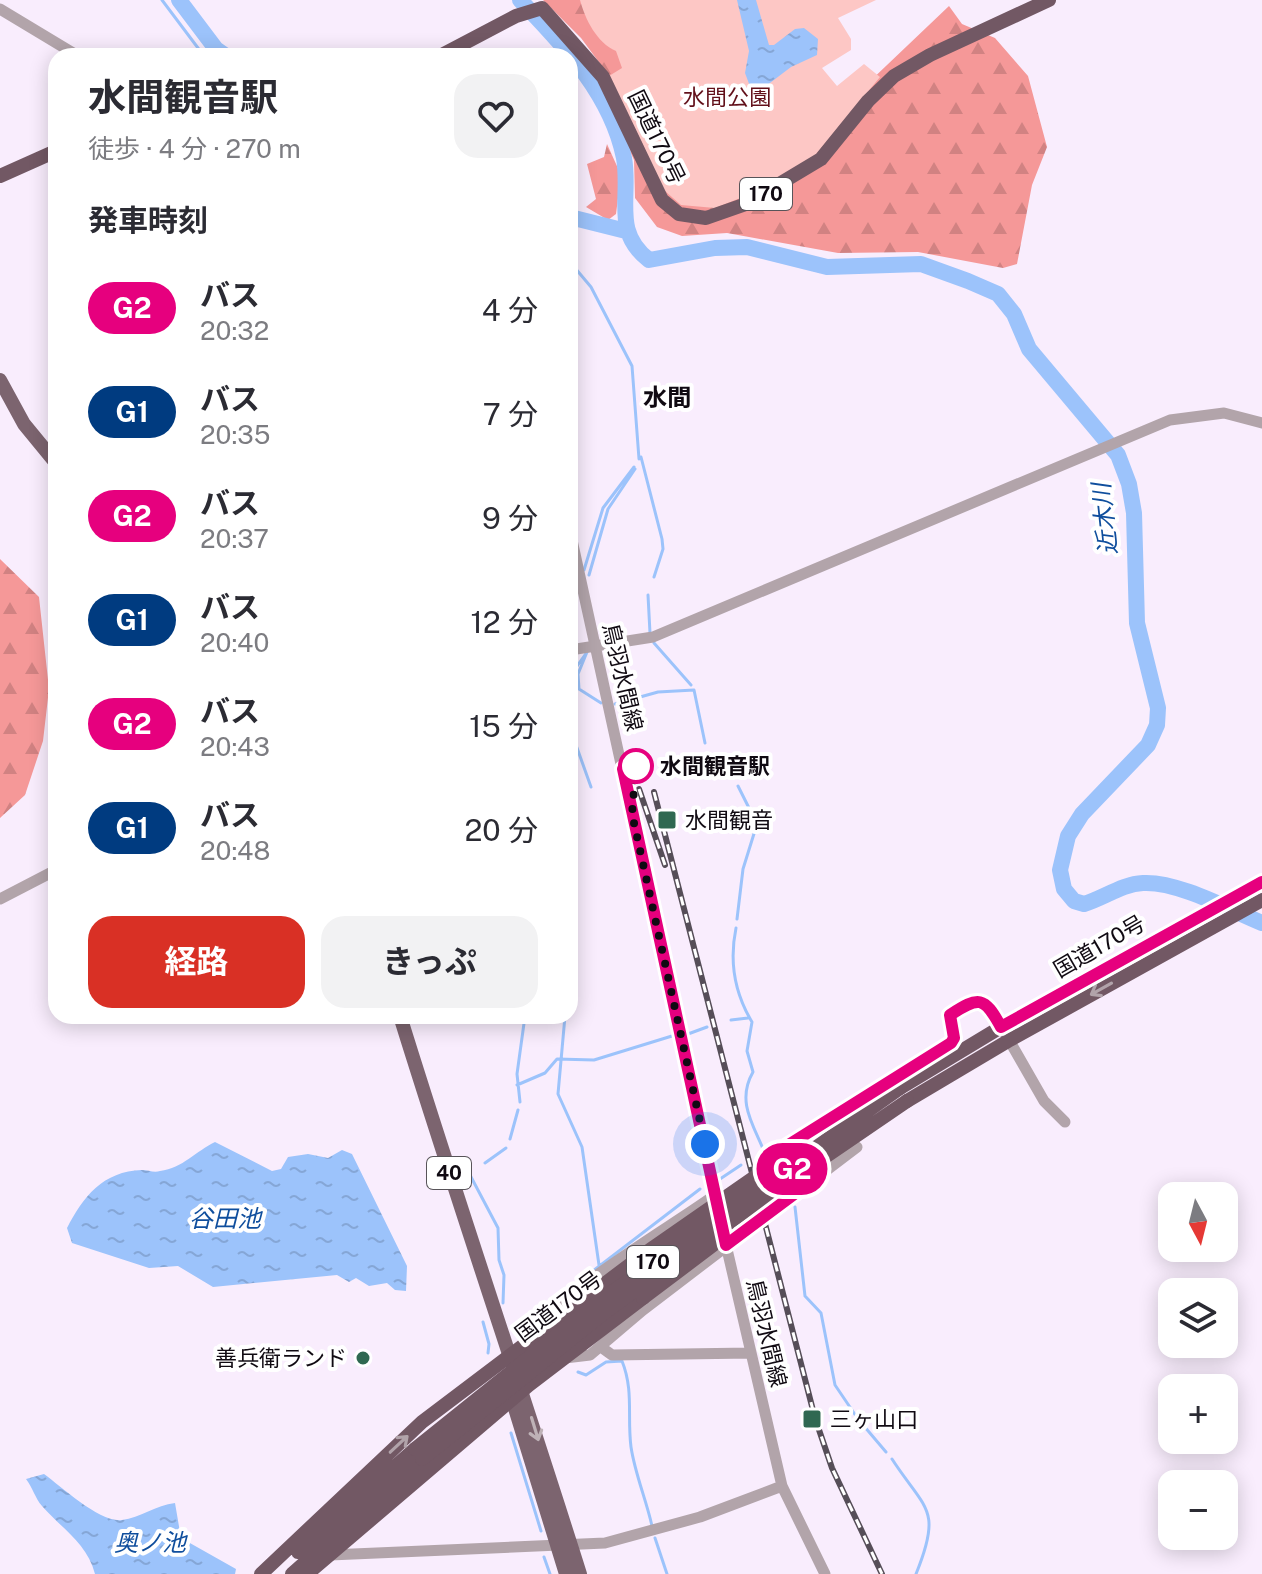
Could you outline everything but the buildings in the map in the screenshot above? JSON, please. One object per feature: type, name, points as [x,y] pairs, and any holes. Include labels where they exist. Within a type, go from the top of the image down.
[{"type":"highway","name":"国道170号","points":[[455,48],[537,7],[552,16],[603,77],[662,200],[679,214],[706,218],[718,217],[746,204],[811,168],[882,86],[906,69],[1049,0]]},
{"type":"highway","points":[[0,176],[48,155]]},
{"type":"highway","name":"国道170号","points":[[274,1574],[598,1302],[786,1167],[904,1095],[1001,1027],[1262,882]]},
{"type":"highway","name":"国道170号","points":[[292,1574],[418,1454],[717,1230],[887,1116],[904,1095],[1262,900]]},
{"type":"highway","points":[[307,1574],[565,1358],[887,1116]]},
{"type":"highway","points":[[261,1574],[422,1422],[506,1356],[644,1254],[767,1169],[786,1167]]},
{"type":"main road","points":[[0,380],[24,424],[48,453]]},
{"type":"main road","name":"40","points":[[403,1024],[564,1546],[580,1574]]},
{"type":"main road","name":"40","points":[[564,1546],[566,1574]]},
{"type":"street","points":[[0,9],[65,48]]},
{"type":"street","points":[[578,649],[653,637],[1170,420],[1224,413],[1262,423]]},
{"type":"street","name":"鳥羽水間線","points":[[578,568],[782,1486],[825,1574]]},
{"type":"street","points":[[0,899],[48,874]]},
{"type":"street","points":[[950,1015],[969,1002],[981,1001],[989,1005],[1044,1101],[1065,1122]]},
{"type":"street","points":[[565,1358],[583,1358],[601,1347],[726,1245],[857,1147]]},
{"type":"street","points":[[523,1343],[535,1325],[570,1297],[715,1195]]},
{"type":"street","points":[[601,1347],[612,1355],[751,1353]]},
{"type":"street","points":[[330,1555],[564,1546],[642,1534],[700,1517],[782,1486]]},
{"type":"green space","points":[[543,0],[646,0],[783,164],[949,6],[962,24],[995,38],[1028,76],[1047,147],[1032,185],[1017,264],[1003,268],[918,252],[838,253],[727,233],[682,236],[657,227],[635,198],[634,160],[604,95],[607,73],[581,38]]},
{"type":"green space","name":"水間公園","points":[[580,0],[876,0],[838,18],[851,39],[851,50],[822,68],[837,86],[864,64],[880,77],[813,158],[753,193],[715,208],[681,205],[657,184],[644,147],[609,76],[622,68],[616,51],[593,30]]},
{"type":"green space","points":[[607,144],[621,175],[616,214],[608,220],[586,207],[596,199],[587,164],[604,157]]},
{"type":"green space","points":[[0,559],[39,597],[48,698],[43,741],[25,795],[0,818]]},
{"type":"water","points":[[737,0],[756,0],[769,45],[774,45],[795,29],[804,28],[818,39],[817,55],[791,67],[762,89],[751,89],[745,73],[749,51]]},
{"type":"water","name":"谷田池","points":[[215,1142],[272,1171],[281,1169],[288,1157],[308,1154],[328,1158],[342,1150],[352,1154],[407,1266],[406,1291],[395,1290],[387,1283],[369,1286],[356,1278],[349,1282],[337,1275],[213,1287],[178,1266],[149,1268],[72,1243],[67,1228],[87,1196],[105,1181],[128,1172],[168,1169]]},
{"type":"water","name":"奥ノ池","points":[[44,1474],[92,1510],[113,1519],[129,1519],[175,1503],[181,1538],[236,1569],[235,1574],[95,1574],[80,1545],[42,1506],[26,1479]]},
{"type":"waterway","points":[[162,0],[198,48]]},
{"type":"waterway","name":"近木川","points":[[179,0],[215,48]]},
{"type":"waterway","name":"近木川","points":[[520,0],[565,48]]},
{"type":"waterway","name":"近木川","points":[[578,64],[597,92],[618,135],[626,172],[627,226],[630,238],[649,260],[715,248],[747,247],[827,267],[921,264],[998,294],[1014,314],[1029,349],[1118,455],[1129,484],[1134,513],[1137,623],[1158,708],[1157,725],[1148,745],[1082,814],[1068,836],[1060,870],[1064,889],[1074,901],[1084,904],[1128,886],[1157,884],[1188,891],[1262,923]]},
{"type":"waterway","name":"近木川","points":[[578,219],[626,231]]},
{"type":"waterway","points":[[578,272],[591,287],[632,366],[639,459]]},
{"type":"waterway","points":[[641,457],[662,539],[663,549],[654,577]]},
{"type":"waterway","points":[[584,570],[603,508],[634,467]]},
{"type":"waterway","points":[[589,575],[608,509],[635,469]]},
{"type":"waterway","points":[[648,595],[650,633]]},
{"type":"waterway","points":[[654,643],[691,685]]},
{"type":"waterway","points":[[587,652],[578,674],[579,689],[601,703]]},
{"type":"waterway","points":[[578,665],[587,652]]},
{"type":"waterway","points":[[615,704],[658,692],[694,690],[705,743]]},
{"type":"waterway","points":[[578,751],[591,787]]},
{"type":"waterway","points":[[737,919],[743,869],[757,824],[738,786]]},
{"type":"waterway","points":[[736,928],[733,953],[735,976],[752,1022],[747,1051],[753,1072],[746,1095],[747,1107],[768,1162]]},
{"type":"waterway","points":[[731,1020],[748,1018]]},
{"type":"waterway","points":[[520,1102],[517,1074],[524,1024]]},
{"type":"waterway","points":[[564,1024],[558,1094],[582,1147],[599,1265]]},
{"type":"waterway","points":[[688,1034],[707,1027]]},
{"type":"waterway","points":[[517,1085],[545,1073],[557,1059],[594,1060],[672,1036]]},
{"type":"waterway","points":[[510,1139],[518,1110]]},
{"type":"waterway","points":[[485,1163],[506,1148]]},
{"type":"waterway","points":[[720,1179],[741,1165]]},
{"type":"waterway","points":[[470,1175],[498,1228],[499,1260],[504,1275],[503,1303]]},
{"type":"waterway","points":[[521,1326],[700,1189]]},
{"type":"waterway","points":[[795,1207],[805,1296],[821,1313],[835,1385],[886,1452]]},
{"type":"waterway","points":[[483,1322],[489,1344],[488,1353]]},
{"type":"waterway","points":[[578,1372],[586,1375],[606,1362],[622,1361],[628,1383],[633,1457],[652,1526]]},
{"type":"waterway","points":[[511,1433],[541,1531]]},
{"type":"waterway","points":[[892,1459],[921,1500],[929,1522],[924,1552],[916,1574]]},
{"type":"waterway","points":[[655,1538],[667,1574]]},
{"type":"waterway","points":[[544,1557],[550,1574]]},
{"type":"railway","points":[[639,789],[665,865]]},
{"type":"railway","points":[[654,792],[815,1418],[832,1468],[882,1574]]},
{"type":"bus line","name":"G2","points":[[636,766],[623,769],[726,1245],[805,1186],[781,1154],[782,1149],[951,1043],[954,1038],[950,1015],[969,1002],[981,1001],[989,1005],[1001,1027],[1262,882]]},
{"type":"place","name":"水間観音駅","points":[[636,766]]},
{"type":"place","name":"水間観音","points":[[667,820]]},
{"type":"place","name":"善兵衛ランド","points":[[363,1358]]},
{"type":"place","name":"三ヶ山口","points":[[812,1419]]},
{"type":"district","name":"水間","points":[[667,398]]},
{"type":"route","points":[[636,766],[632,814],[705,1144]]}]
